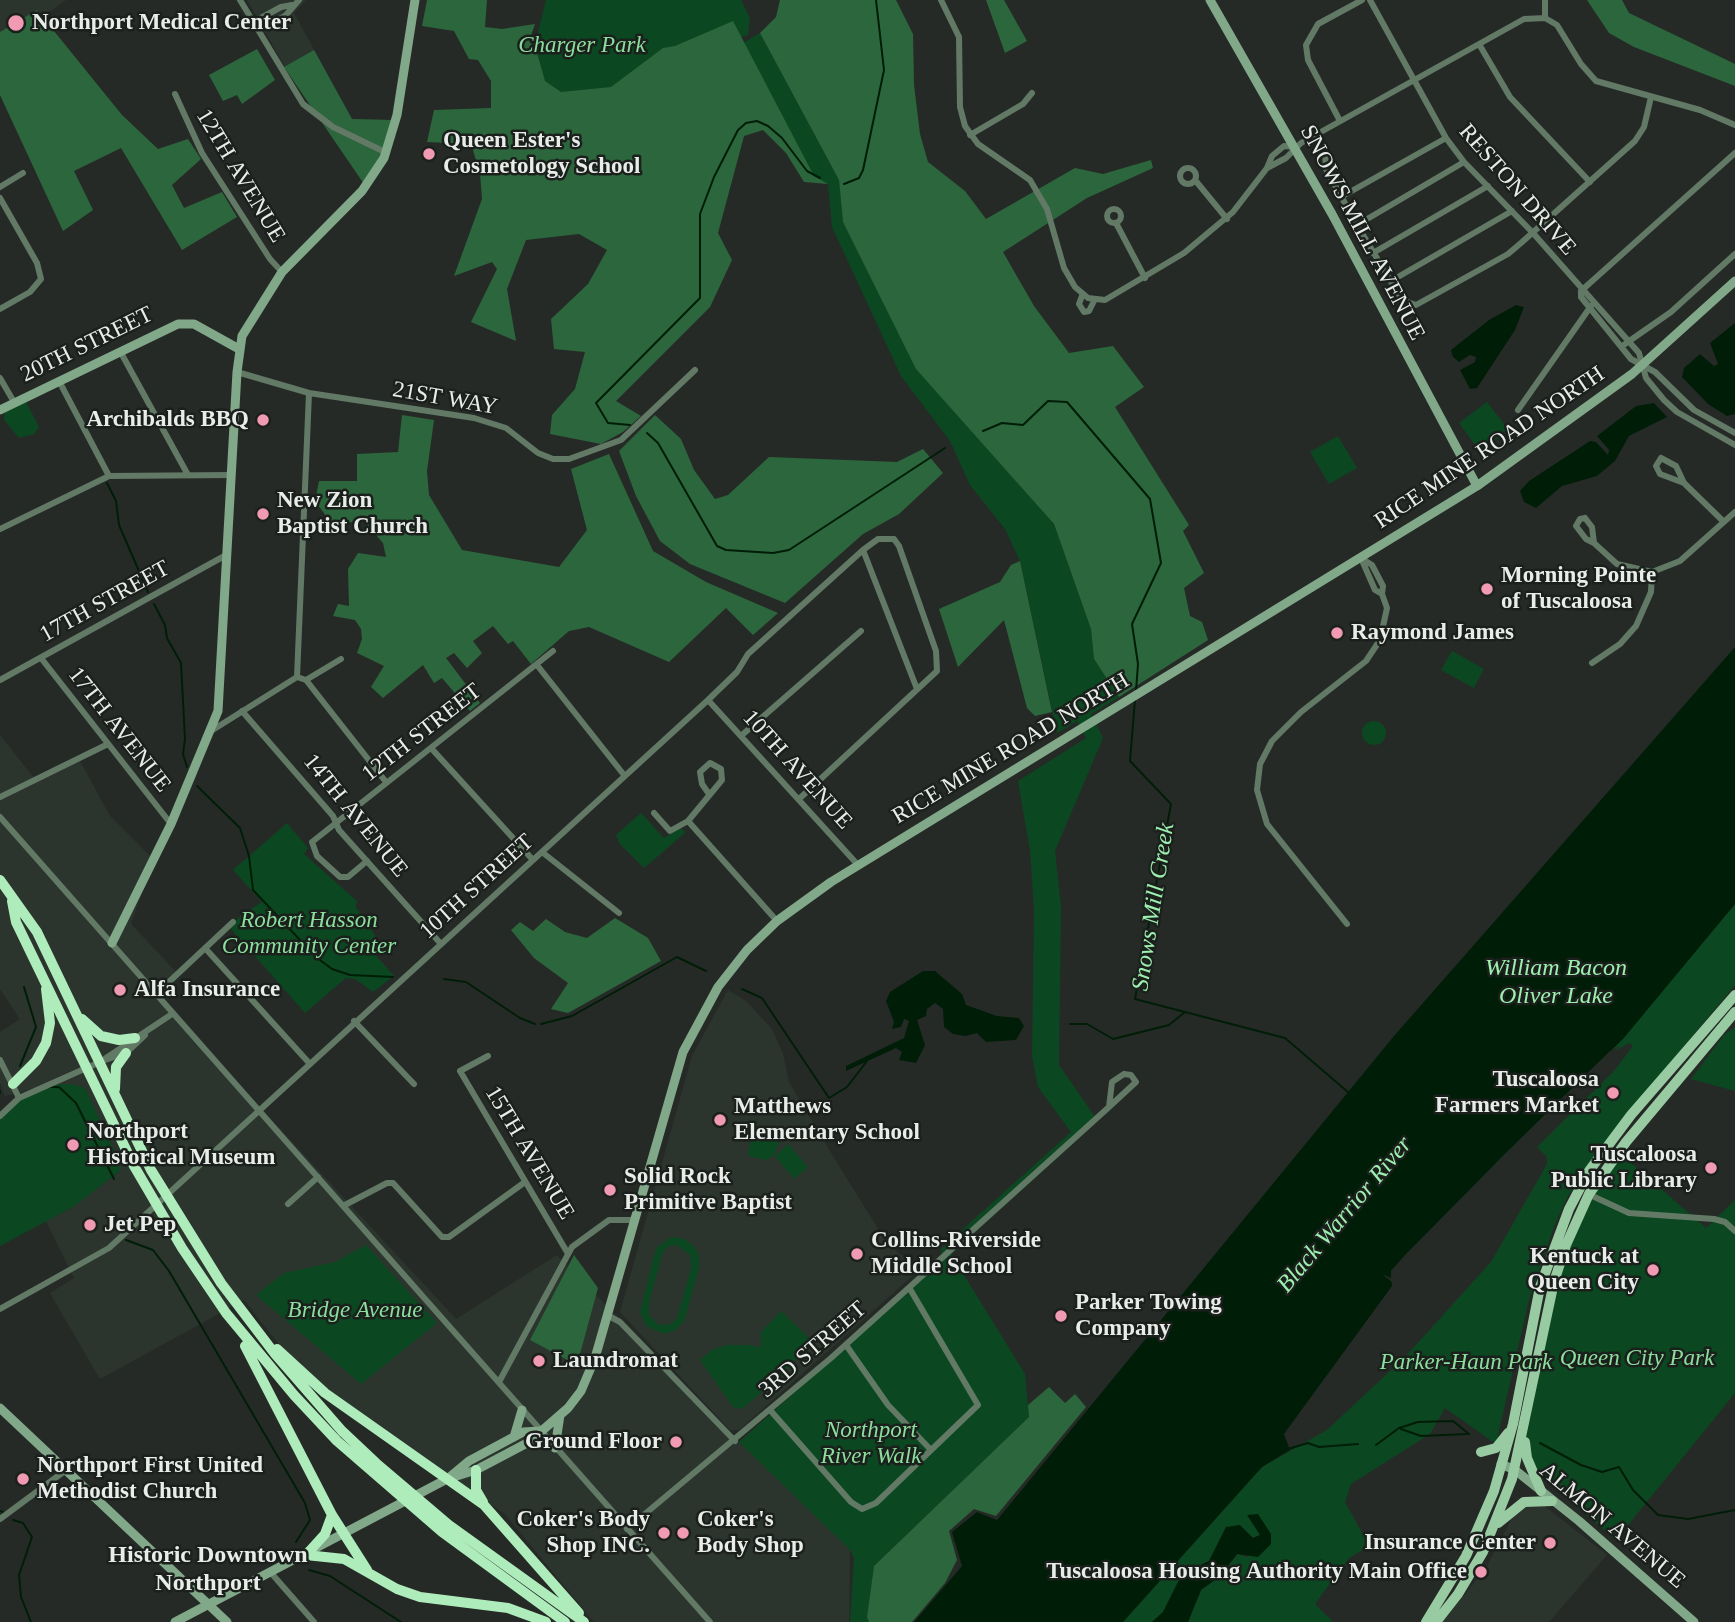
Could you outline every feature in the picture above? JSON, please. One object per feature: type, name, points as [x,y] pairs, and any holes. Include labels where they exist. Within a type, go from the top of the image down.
[{"type":"highway","points":[[0,880],[12,901],[37,932],[117,1102],[167,1196],[221,1283],[323,1411],[371,1465]]},
{"type":"highway","points":[[12,901],[16,922],[44,975],[110,1118],[157,1206],[255,1363],[332,1515],[367,1570]]},
{"type":"highway","points":[[13,1084],[36,1062],[46,1044],[50,1023],[44,975]]},
{"type":"highway","points":[[77,1013],[101,1036],[119,1040],[135,1038]]},
{"type":"highway","points":[[117,1102],[114,1073],[126,1053]]},
{"type":"highway","points":[[226,1313],[310,1413],[445,1528],[565,1622]]},
{"type":"highway","points":[[259,1333],[325,1393],[484,1505]]},
{"type":"highway","points":[[477,1469],[476,1490],[484,1505],[586,1622]]},
{"type":"highway","points":[[306,1555],[325,1534],[332,1515]]},
{"type":"highway","points":[[445,1528],[586,1622]]},
{"type":"highway","points":[[306,1555],[344,1559],[397,1588],[420,1597],[508,1608],[546,1622]]},
{"type":"main road","points":[[112,943],[171,824],[218,711],[239,349],[248,321],[282,272],[362,191],[387,153],[397,115],[415,0]]},
{"type":"main road","name":"SNOWS MILL AVENUE","points":[[1210,0],[1295,147],[1477,486]]},
{"type":"main road","name":"RICE MINE ROAD NORTH","points":[[447,1479],[477,1469],[529,1442],[560,1415],[587,1379],[670,1093],[692,1032],[718,987],[747,950],[777,921],[858,865],[1477,486],[1587,409],[1642,365],[1735,281]]},
{"type":"main road","name":"20TH STREET","points":[[0,410],[58,379],[178,324],[194,324],[239,349]]},
{"type":"main road","points":[[1426,1622],[1478,1532],[1494,1491],[1511,1430],[1544,1270],[1584,1191],[1631,1115],[1735,995]]},
{"type":"main road","points":[[1436,1622],[1458,1594],[1495,1526],[1515,1470],[1554,1282],[1584,1191],[1735,1013]]},
{"type":"main road","points":[[0,1409],[227,1622]]},
{"type":"main road","points":[[514,1437],[522,1410]]},
{"type":"main road","points":[[555,1448],[560,1415]]},
{"type":"main road","points":[[175,1622],[345,1535],[447,1479],[469,1461],[523,1432],[540,1430]]},
{"type":"main road","points":[[1481,1452],[1496,1448],[1511,1430]]},
{"type":"main road","points":[[1524,1430],[1527,1458],[1541,1491]]},
{"type":"main road","name":"ALMON AVENUE","points":[[1501,1464],[1515,1470],[1604,1542],[1694,1622]]},
{"type":"main road","points":[[1495,1526],[1524,1502],[1552,1501]]},
{"type":"street","points":[[240,0],[303,104],[332,127],[387,153]]},
{"type":"street","points":[[256,27],[259,19],[299,0]]},
{"type":"street","points":[[941,0],[959,37],[961,117],[970,135],[1030,180],[1047,208],[1064,268],[1082,296],[1094,301],[1105,300],[1145,278],[1184,253],[1227,219],[1267,168],[1272,156],[1284,146],[1295,147],[1524,19],[1545,18],[1558,25],[1581,64],[1596,81],[1700,110],[1735,125]]},
{"type":"street","points":[[1340,121],[1308,60],[1306,45],[1308,37],[1318,24],[1362,0]]},
{"type":"street","name":"RESTON DRIVE","points":[[1370,0],[1446,138],[1464,162],[1533,233],[1581,291],[1587,293],[1639,353],[1642,365]]},
{"type":"street","points":[[1545,0],[1545,18]]},
{"type":"street","points":[[1479,44],[1510,97],[1590,182]]},
{"type":"street","points":[[970,135],[1023,104],[1032,93]]},
{"type":"street","name":"12TH AVENUE","points":[[175,94],[183,117],[202,153],[270,259],[282,272]]},
{"type":"street","points":[[1317,134],[1325,152],[1326,169],[1356,225],[1402,300],[1416,305],[1508,254],[1533,233],[1641,134],[1651,97]]},
{"type":"street","points":[[1341,197],[1446,138]]},
{"type":"street","points":[[1581,291],[1735,153]]},
{"type":"street","points":[[1356,225],[1464,162]]},
{"type":"street","points":[[0,187],[23,173]]},
{"type":"street","points":[[1195,180],[1227,219]]},
{"type":"street","points":[[1373,253],[1488,186]]},
{"type":"street","points":[[0,198],[37,263],[41,279],[30,292],[0,309]]},
{"type":"street","points":[[1391,281],[1512,211]]},
{"type":"street","points":[[1116,223],[1145,278]]},
{"type":"street","points":[[1621,347],[1671,312],[1735,254]]},
{"type":"street","name":"RESTON DRIVE","points":[[1581,291],[1581,297],[1621,347],[1631,359],[1642,365]]},
{"type":"street","points":[[1082,296],[1079,304],[1084,312],[1089,311],[1094,301]]},
{"type":"street","points":[[1518,411],[1595,303]]},
{"type":"street","points":[[119,350],[188,475]]},
{"type":"street","points":[[1642,365],[1655,372],[1685,403],[1735,433]]},
{"type":"street","points":[[1642,365],[1646,378],[1677,412],[1735,445]]},
{"type":"street","name":"21ST WAY","points":[[236,372],[309,393],[474,418],[506,428],[538,453],[553,459],[569,459],[621,440],[695,370]]},
{"type":"street","points":[[0,379],[13,402]]},
{"type":"street","points":[[58,379],[108,476]]},
{"type":"street","points":[[297,677],[309,393]]},
{"type":"street","points":[[1684,483],[1660,474],[1656,466],[1658,461],[1664,458],[1676,466],[1684,483],[1724,522]]},
{"type":"street","points":[[0,528],[108,476],[231,475]]},
{"type":"street","points":[[1594,543],[1617,564],[1652,572],[1680,561],[1735,512]]},
{"type":"street","name":"10TH STREET","points":[[0,1308],[109,1248],[354,1021],[708,700],[737,672],[748,654],[863,550],[886,538],[899,545],[936,651],[937,671],[918,689]]},
{"type":"street","points":[[799,799],[918,689],[863,550]]},
{"type":"street","name":"17TH STREET","points":[[1,678],[228,554]]},
{"type":"street","points":[[1347,924],[1267,824],[1258,799],[1258,776],[1272,741],[1301,712],[1366,661],[1383,632],[1387,608],[1382,594],[1375,590],[1361,558]]},
{"type":"street","points":[[1592,663],[1620,644],[1636,626],[1651,592],[1652,572]]},
{"type":"street","points":[[742,735],[861,631]]},
{"type":"street","name":"12TH STREET","points":[[367,861],[348,877],[340,877],[317,856],[312,842],[553,651]]},
{"type":"street","name":"17TH AVENUE","points":[[41,658],[171,824]]},
{"type":"street","points":[[306,680],[341,659]]},
{"type":"street","points":[[537,665],[624,775]]},
{"type":"street","points":[[297,677],[306,680],[386,782]]},
{"type":"street","points":[[211,731],[297,677]]},
{"type":"street","name":"10TH AVENUE","points":[[708,700],[858,865]]},
{"type":"street","name":"14TH AVENUE","points":[[242,711],[294,768],[367,861],[440,944]]},
{"type":"street","points":[[0,797],[108,744]]},
{"type":"street","points":[[431,748],[533,860]]},
{"type":"street","points":[[654,814],[670,831],[688,821],[709,794],[723,776],[718,765],[710,763],[700,772],[702,784],[709,794]]},
{"type":"street","points":[[0,817],[710,1622]]},
{"type":"street","points":[[688,821],[777,921]]},
{"type":"street","points":[[541,852],[619,913]]},
{"type":"street","points":[[155,995],[233,922]]},
{"type":"street","points":[[205,948],[310,1064]]},
{"type":"street","points":[[0,1116],[19,1098],[126,1053],[146,1033],[172,1014]]},
{"type":"street","points":[[354,1021],[414,1084]]},
{"type":"street","points":[[100,1062],[146,1033]]},
{"type":"street","name":"15TH AVENUE","points":[[488,1056],[460,1072],[567,1252]]},
{"type":"street","points":[[0,1060],[19,1098]]},
{"type":"street","name":"3RD STREET","points":[[627,1529],[735,1441],[910,1289],[1109,1107],[1136,1082],[1131,1075],[1117,1076],[1112,1082],[1109,1107]]},
{"type":"street","points":[[288,1205],[318,1177]]},
{"type":"street","points":[[343,1206],[387,1183],[398,1187],[442,1237],[449,1237],[463,1230],[525,1181]]},
{"type":"street","points":[[1584,1191],[1630,1213],[1714,1219],[1725,1222],[1735,1231]]},
{"type":"street","points":[[499,1382],[567,1252],[610,1220],[634,1220]]},
{"type":"street","points":[[770,1410],[851,1503],[862,1509],[876,1503],[978,1405],[910,1289]]},
{"type":"street","points":[[607,1315],[620,1322],[735,1441]]},
{"type":"street","points":[[846,1345],[888,1405],[930,1450]]},
{"type":"street","points":[[0,1519],[66,1470]]},
{"type":"street","points":[[272,1574],[314,1622]]},
{"type":"shaded area","name":"Northport Medical Center","points":[[0,0],[66,0],[0,46]]},
{"type":"shaded area","points":[[247,0],[306,0],[294,13],[352,119],[392,120],[364,184],[285,67]]},
{"type":"shaded area","points":[[0,735],[34,778],[80,761],[110,816],[153,859],[131,924],[178,974],[156,995],[456,1319],[557,1255],[739,1442],[850,1550],[849,1622],[594,1622],[505,1514],[301,1372],[244,1300],[100,1379],[50,1293],[74,1278],[46,1221],[73,1207],[120,1171],[85,1088],[48,1085],[5,1096],[0,1083],[0,1032],[20,1019],[0,989]]},
{"type":"shaded area","points":[[728,990],[746,1001],[772,1029],[783,1054],[789,1082],[839,1166],[885,1240],[918,1271],[739,1430],[730,1430],[620,1312],[692,1056]]},
{"type":"shaded area","points":[[1542,1504],[1607,1555],[1549,1622],[1442,1622],[1485,1570],[1513,1516],[1525,1505]]},
{"type":"green space","points":[[427,0],[487,0],[485,27],[502,29],[535,24],[529,41],[537,53],[545,81],[561,92],[611,87],[663,48],[675,46],[733,21],[814,176],[828,184],[804,182],[786,153],[763,130],[744,136],[718,233],[732,260],[710,307],[616,401],[641,416],[623,432],[601,444],[550,434],[552,415],[575,389],[585,352],[554,349],[551,319],[588,284],[607,250],[579,234],[526,240],[507,289],[516,341],[471,322],[497,269],[492,262],[454,276],[482,199],[480,173],[471,144],[427,142],[434,110],[491,108],[491,81],[478,60],[469,59],[454,31],[422,26]]},
{"type":"green space","name":"Charger Park","points":[[546,0],[741,0],[750,18],[748,35],[625,79],[611,87],[544,96],[533,53]]},
{"type":"green space","points":[[780,0],[896,0],[913,34],[914,85],[920,134],[928,162],[965,191],[986,219],[1075,168],[1103,174],[1151,160],[1153,168],[1087,198],[1003,252],[1034,306],[1069,353],[1113,346],[1144,387],[1115,407],[1189,525],[1183,531],[1204,573],[1184,588],[1190,616],[1202,622],[1208,640],[1119,697],[1094,659],[1091,629],[1054,524],[916,369],[843,222],[839,180],[760,33],[776,17]]},
{"type":"green space","points":[[986,0],[1004,0],[1027,41],[1005,53]]},
{"type":"green space","points":[[1587,0],[1622,0],[1629,13],[1735,64],[1735,86],[1634,47],[1609,33]]},
{"type":"green space","points":[[37,10],[122,115],[158,149],[188,139],[201,159],[172,185],[184,208],[222,192],[237,217],[182,250],[121,148],[74,171],[93,210],[63,231],[0,95],[0,32]]},
{"type":"green space","name":"Northport River Walk","points":[[760,33],[839,180],[843,222],[916,368],[1054,524],[1091,629],[1094,659],[1119,697],[1091,714],[1103,738],[1055,851],[1061,906],[1059,1065],[1098,1121],[951,1254],[1025,1374],[1029,1417],[874,1566],[867,1617],[869,1622],[850,1622],[854,1558],[850,1550],[739,1442],[942,1261],[941,1249],[1071,1132],[1038,1087],[1032,1056],[1034,910],[1030,851],[1018,781],[1086,738],[1077,721],[1057,733],[1020,561],[1005,529],[970,485],[950,441],[901,376],[832,227],[828,184],[814,177],[743,43]]},
{"type":"green space","points":[[257,49],[275,80],[242,104],[237,95],[223,101],[209,75]]},
{"type":"green space","points":[[314,50],[352,119],[392,120],[383,165],[364,184],[284,67]]},
{"type":"green space","points":[[25,400],[39,427],[34,434],[19,438],[4,420],[5,409]]},
{"type":"green space","points":[[1487,402],[1508,429],[1480,452],[1459,423]]},
{"type":"green space","points":[[402,415],[434,420],[427,471],[429,495],[462,550],[559,567],[587,530],[571,469],[609,454],[653,551],[706,582],[778,613],[753,635],[726,608],[669,662],[589,627],[569,631],[531,664],[513,641],[508,644],[493,626],[473,641],[482,653],[467,668],[454,653],[446,658],[480,703],[470,711],[442,678],[434,683],[423,665],[383,698],[371,687],[384,666],[357,653],[362,639],[361,629],[355,620],[333,616],[338,604],[349,606],[348,569],[358,553],[386,557],[383,543],[364,521],[332,524],[315,501],[319,481],[357,481],[357,454],[398,452]]},
{"type":"green space","points":[[655,415],[681,439],[694,470],[715,499],[728,495],[769,457],[897,462],[923,449],[943,473],[899,514],[863,534],[785,603],[690,564],[660,541],[636,496],[619,451]]},
{"type":"green space","points":[[1338,436],[1357,468],[1329,484],[1310,452]]},
{"type":"green space","points":[[1020,561],[1052,712],[1035,716],[1027,708],[1004,620],[958,667],[939,609],[1000,582],[1011,565]]},
{"type":"green space","points":[[1452,651],[1484,669],[1474,688],[1441,670]]},
{"type":"green space","points":[[1374,721],[1383,724],[1386,733],[1383,742],[1374,745],[1365,742],[1362,733],[1365,724]]},
{"type":"green space","points":[[641,813],[664,838],[680,828],[686,832],[644,868],[619,843],[616,835]]},
{"type":"green space","name":"Robert Hasson Community Center","points":[[287,823],[308,848],[304,854],[358,902],[355,906],[376,937],[370,949],[394,976],[373,992],[355,979],[346,978],[305,1013],[231,929],[239,917],[262,902],[233,870]]},
{"type":"green space","name":"Parker-Haun Park","points":[[1735,904],[1735,985],[1612,1133],[1568,1196],[1555,1224],[1529,1300],[1496,1444],[1445,1408],[1430,1434],[1351,1484],[1345,1502],[1369,1546],[1349,1558],[1315,1604],[1333,1622],[1188,1622],[1201,1590],[1219,1577],[1238,1554],[1247,1557],[1260,1535],[1253,1538],[1226,1527],[1209,1561],[1182,1574],[1163,1612],[1152,1622],[1123,1622],[1262,1467],[1327,1430],[1405,1357],[1491,1262],[1547,1164],[1547,1157],[1537,1147],[1614,1071],[1633,1046],[1629,1043],[1612,1053],[1511,1152],[1398,1266],[1392,1279],[1379,1273],[1623,1038]]},
{"type":"green space","points":[[615,918],[648,938],[661,961],[568,1013],[551,1009],[568,983],[534,958],[511,930],[520,922],[533,931],[546,919],[565,932],[587,938]]},
{"type":"green space","points":[[1735,1027],[1735,1091],[1691,1079],[1724,1035]]},
{"type":"green space","points":[[71,1084],[85,1088],[120,1163],[120,1171],[73,1207],[0,1246],[0,1116],[6,1107],[48,1085]]},
{"type":"green space","points":[[752,1130],[781,1137],[774,1155],[766,1160],[748,1156]]},
{"type":"green space","points":[[788,1144],[808,1167],[794,1179],[775,1156]]},
{"type":"green space","name":"Queen City Park","points":[[1621,1154],[1706,1228],[1735,1200],[1735,1393],[1616,1540],[1552,1486],[1535,1466],[1524,1430],[1554,1282],[1588,1198]]},
{"type":"green space","points":[[671,1237],[685,1239],[694,1246],[699,1256],[699,1269],[684,1322],[674,1331],[664,1334],[646,1326],[640,1312],[656,1248]],"holes":[[[677,1245],[690,1255],[691,1268],[677,1318],[671,1324],[659,1325],[649,1315],[649,1303],[663,1252],[669,1246]]]},
{"type":"green space","name":"Bridge Avenue","points":[[366,1245],[437,1323],[361,1384],[256,1295],[284,1273],[335,1262]]},
{"type":"green space","points":[[574,1255],[598,1288],[577,1365],[530,1340]]},
{"type":"green space","points":[[781,1311],[809,1338],[810,1344],[782,1375],[742,1409],[733,1407],[700,1360],[713,1349],[727,1345],[751,1345],[761,1348],[761,1332]]},
{"type":"green space","points":[[1049,1387],[1065,1403],[1075,1394],[1086,1407],[996,1516],[974,1509],[949,1531],[957,1560],[945,1583],[912,1622],[869,1622],[867,1617],[874,1566],[1029,1417],[1028,1405]]},
{"type":"water","points":[[1516,305],[1524,307],[1515,330],[1477,388],[1470,389],[1460,370],[1475,362],[1476,357],[1470,355],[1459,362],[1453,357],[1451,350],[1489,320]]},
{"type":"water","points":[[1735,323],[1735,414],[1727,416],[1708,404],[1682,377],[1684,368],[1700,354],[1714,366],[1718,364],[1710,343]]},
{"type":"water","points":[[1654,403],[1667,417],[1629,436],[1615,461],[1597,476],[1562,486],[1536,508],[1524,502],[1520,491],[1529,481],[1590,441],[1596,442],[1608,455],[1609,450],[1597,436],[1636,406]]},
{"type":"water","name":"William Bacon Oliver Lake","points":[[1735,647],[1735,904],[1623,1039],[1503,1156],[1391,1271],[1392,1286],[1284,1434],[1290,1450],[1262,1467],[1123,1622],[914,1622],[962,1566],[952,1532],[977,1512],[997,1520],[1394,1036]]},
{"type":"water","points":[[923,971],[935,971],[962,994],[966,1005],[997,1016],[1019,1018],[1024,1026],[1016,1040],[986,1042],[977,1033],[965,1036],[953,1034],[944,1027],[943,1009],[935,1003],[927,1009],[926,1016],[917,1020],[925,1045],[916,1063],[899,1060],[902,1052],[896,1048],[846,1071],[846,1066],[904,1038],[909,1021],[904,1019],[901,1027],[892,1029],[894,1022],[886,1001],[890,992]]},
{"type":"water","points":[[1258,1514],[1271,1534],[1271,1544],[1258,1557],[1237,1554],[1219,1577],[1201,1590],[1188,1622],[1152,1622],[1163,1612],[1182,1574],[1209,1561],[1226,1527],[1240,1525],[1253,1538],[1260,1535],[1247,1515]]},
{"type":"pier","points":[[1621,1045],[1409,1256],[1395,1272],[1394,1290],[1391,1281],[1382,1274],[1391,1278],[1391,1271],[1406,1254],[1610,1051]]},
{"type":"waterway","name":"Snows Mill Creek","points":[[844,184],[859,178],[863,170],[884,70],[876,0]]},
{"type":"waterway","name":"Snows Mill Creek","points":[[630,425],[608,423],[596,403],[700,298],[700,214],[714,177],[738,130],[746,123],[757,121],[768,126],[782,138],[807,171],[820,178]]},
{"type":"waterway","name":"Snows Mill Creek","points":[[983,431],[1002,423],[1023,425],[1048,401],[1067,402],[1150,499],[1161,563],[1132,624],[1138,664],[1136,691]]},
{"type":"waterway","name":"Snows Mill Creek","points":[[647,433],[658,443],[717,546],[726,550],[773,553],[789,550],[945,448]]},
{"type":"waterway","points":[[107,483],[116,501],[119,525],[148,592]]},
{"type":"waterway","points":[[154,604],[165,625],[167,638],[181,663],[185,739],[183,754],[187,767]]},
{"type":"waterway","name":"Snows Mill Creek","points":[[1135,700],[1130,761],[1171,804],[1135,999],[1285,1038],[1349,1093]]},
{"type":"waterway","points":[[197,786],[240,828],[249,856],[253,890],[316,957],[332,969],[350,975],[393,977]]},
{"type":"waterway","points":[[541,1024],[572,1016],[677,957],[706,971]]},
{"type":"waterway","points":[[444,979],[466,982],[520,1018],[535,1024]]},
{"type":"waterway","points":[[20,1066],[36,1027],[24,987]]},
{"type":"waterway","points":[[742,989],[762,998],[829,1098],[847,1087],[867,1061]]},
{"type":"waterway","points":[[1070,1024],[1087,1024],[1113,1039],[1169,1025],[1185,1012]]},
{"type":"waterway","points":[[49,1087],[59,1087],[76,1103],[114,1179]]},
{"type":"waterway","points":[[126,1240],[153,1250],[169,1271],[305,1503],[310,1520],[296,1542]]},
{"type":"waterway","points":[[1376,1445],[1399,1428],[1418,1422],[1453,1421],[1469,1434]]},
{"type":"waterway","points":[[1401,1429],[1421,1436],[1468,1434]]},
{"type":"waterway","points":[[1288,1449],[1308,1443],[1319,1447],[1358,1444]]},
{"type":"waterway","points":[[1540,1443],[1581,1465],[1602,1472],[1619,1467],[1633,1490],[1658,1515],[1688,1519],[1735,1510]]},
{"type":"waterway","points":[[13,1520],[23,1523],[32,1537],[19,1575],[21,1597],[31,1622]]},
{"type":"waterway","points":[[309,1570],[330,1576],[401,1622]]},
{"type":"place","name":"Northport Medical Center","points":[[16,23]]},
{"type":"place","name":"Queen Ester's Cosmetology School","points":[[429,154]]},
{"type":"place","name":"Archibalds BBQ","points":[[263,420]]},
{"type":"place","name":"New Zion Baptist Church","points":[[263,514]]},
{"type":"place","name":"Morning Pointe of Tuscaloosa","points":[[1487,589]]},
{"type":"place","name":"Raymond James","points":[[1337,633]]},
{"type":"place","name":"Alfa Insurance","points":[[120,990]]},
{"type":"place","name":"Tuscaloosa Farmers Market","points":[[1613,1093]]},
{"type":"place","name":"Matthews Elementary School","points":[[720,1120]]},
{"type":"place","name":"Northport Historical Museum","points":[[73,1145]]},
{"type":"place","name":"Tuscaloosa Public Library","points":[[1711,1168]]},
{"type":"place","name":"Solid Rock Primitive Baptist","points":[[610,1190]]},
{"type":"place","name":"Jet Pep","points":[[90,1225]]},
{"type":"place","name":"Collins-Riverside Middle School","points":[[857,1254]]},
{"type":"place","name":"Kentuck at Queen City","points":[[1653,1270]]},
{"type":"place","name":"Parker Towing Company","points":[[1061,1316]]},
{"type":"place","name":"Laundromat","points":[[539,1361]]},
{"type":"place","name":"Ground Floor","points":[[676,1442]]},
{"type":"place","name":"Northport First United Methodist Church","points":[[23,1479]]},
{"type":"place","name":"Coker's Body Shop INC.","points":[[664,1533]]},
{"type":"place","name":"Coker's Body Shop","points":[[683,1533]]},
{"type":"place","name":"Insurance Center","points":[[1550,1543]]},
{"type":"place","name":"Tuscaloosa Housing Authority Main Office","points":[[1481,1572]]},
{"type":"district","name":"Historic Downtown Northport","points":[[208,1570]]},
{"type":"water label","name":"Black Warrior River","points":[[1345,1215]]}]
